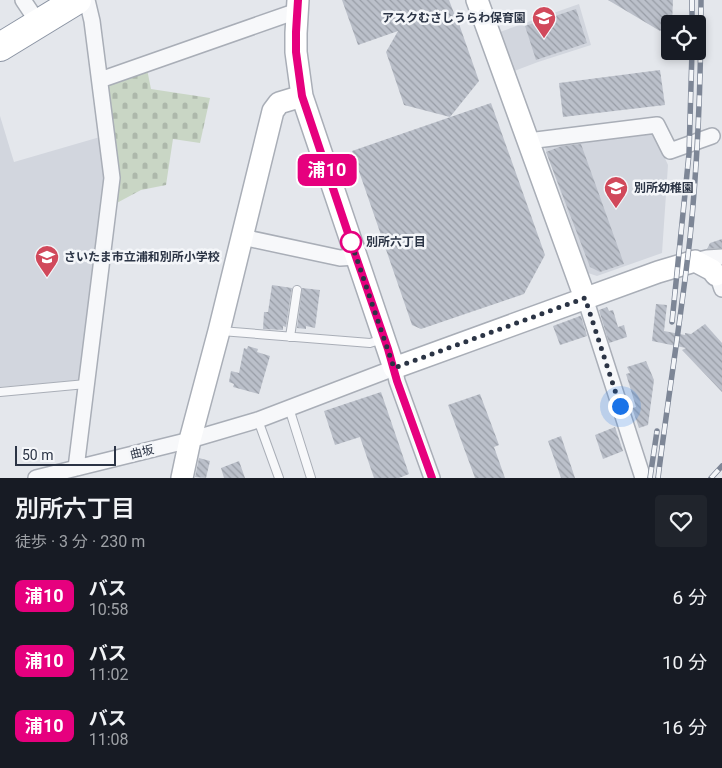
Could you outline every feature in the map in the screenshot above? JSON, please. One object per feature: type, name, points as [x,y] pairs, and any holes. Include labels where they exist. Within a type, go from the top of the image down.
[{"type":"highway","points":[[0,47],[76,0]]},
{"type":"street","points":[[23,0],[39,24]]},
{"type":"street","points":[[69,472],[86,384],[112,178],[92,21],[87,0]]},
{"type":"street","points":[[477,0],[585,298],[643,478]]},
{"type":"street","points":[[100,80],[297,5],[296,52],[302,96],[397,381],[432,478]]},
{"type":"street","points":[[182,478],[273,111],[279,103],[302,96]]},
{"type":"street","points":[[528,141],[657,125],[670,151],[712,136]]},
{"type":"street","points":[[242,238],[340,258],[356,257]]},
{"type":"street","points":[[394,368],[662,270],[695,261],[720,274]]},
{"type":"street","name":"曲坂","points":[[36,478],[69,472],[258,420],[394,368]]},
{"type":"lane","points":[[290,337],[297,290]]},
{"type":"lane","points":[[219,331],[370,343],[384,339]]},
{"type":"lane","points":[[0,392],[86,384]]},
{"type":"lane","points":[[289,408],[311,478]]},
{"type":"lane","points":[[258,420],[279,478]]},
{"type":"shaded area","name":"アスクむさしうらわ保育園","points":[[579,4],[591,45],[509,73],[497,33]]},
{"type":"shaded area","name":"さいたま市立浦和別所小学校","points":[[0,116],[14,162],[100,137],[107,177],[82,380],[0,387]]},
{"type":"shaded area","name":"別所幼稚園","points":[[652,130],[668,165],[662,253],[597,276],[588,273],[543,142]]},
{"type":"green space","points":[[147,69],[151,89],[210,98],[200,143],[173,139],[166,185],[141,190],[113,205],[106,84]]},
{"type":"building","points":[[342,0],[449,0],[479,81],[450,117],[404,105],[386,52],[398,31],[358,45]]},
{"type":"building","points":[[608,0],[673,0],[672,15],[661,15],[660,31]]},
{"type":"building","points":[[576,9],[587,43],[536,60],[525,26]]},
{"type":"building","points":[[660,70],[665,105],[563,117],[559,83]]},
{"type":"building","points":[[491,103],[545,255],[524,294],[421,329],[412,325],[352,151]]},
{"type":"building","points":[[581,144],[624,264],[600,272],[590,267],[546,152],[562,146]]},
{"type":"building","points":[[722,239],[722,248],[707,249],[710,243]]},
{"type":"building","points":[[272,285],[292,288],[286,327],[283,326],[283,330],[263,329],[264,312],[268,312]]},
{"type":"building","points":[[302,288],[320,290],[315,328],[306,326],[306,329],[297,328]]},
{"type":"building","points":[[656,304],[667,305],[664,331],[685,335],[685,333],[691,334],[705,324],[722,343],[722,392],[682,350],[686,348],[652,341]]},
{"type":"building","points":[[607,307],[609,311],[613,310],[618,327],[624,325],[627,337],[609,343],[599,310]]},
{"type":"building","points":[[581,316],[587,336],[560,345],[553,326]]},
{"type":"building","points":[[248,346],[258,349],[257,352],[270,356],[259,394],[233,387],[234,384],[229,382],[231,371],[239,373],[244,348],[247,349]]},
{"type":"building","points":[[646,361],[654,380],[648,425],[639,428],[632,408],[636,407],[626,374],[630,373],[627,367]]},
{"type":"building","points":[[381,392],[409,474],[399,478],[374,478],[360,437],[335,445],[324,411]]},
{"type":"building","points":[[480,394],[499,445],[494,447],[505,478],[475,478],[448,405]]},
{"type":"building","points":[[615,427],[623,451],[603,459],[595,435]]},
{"type":"building","points":[[561,436],[575,478],[561,478],[548,441]]},
{"type":"building","points":[[199,458],[210,461],[206,478],[195,477]]},
{"type":"building","points":[[239,461],[245,478],[224,478],[221,468]]},
{"type":"railway","points":[[692,0],[692,15]]},
{"type":"railway","points":[[658,478],[683,298],[693,208],[698,119],[701,0]]},
{"type":"railway","points":[[672,322],[689,154],[692,60]]},
{"type":"railway","points":[[650,478],[657,431]]},
{"type":"railway","points":[[711,478],[722,466]]},
{"type":"bus line","name":"浦10","points":[[298,0],[296,52],[302,96],[388,349],[397,381],[432,478]]},
{"type":"place","name":"アスクむさしうらわ保育園","points":[[544,39]]},
{"type":"place","name":"別所幼稚園","points":[[616,209]]},
{"type":"place","name":"別所六丁目","points":[[351,242]]},
{"type":"place","name":"さいたま市立浦和別所小学校","points":[[47,278]]},
{"type":"route","points":[[351,242],[350,239],[394,368],[585,298],[620,406]]}]
